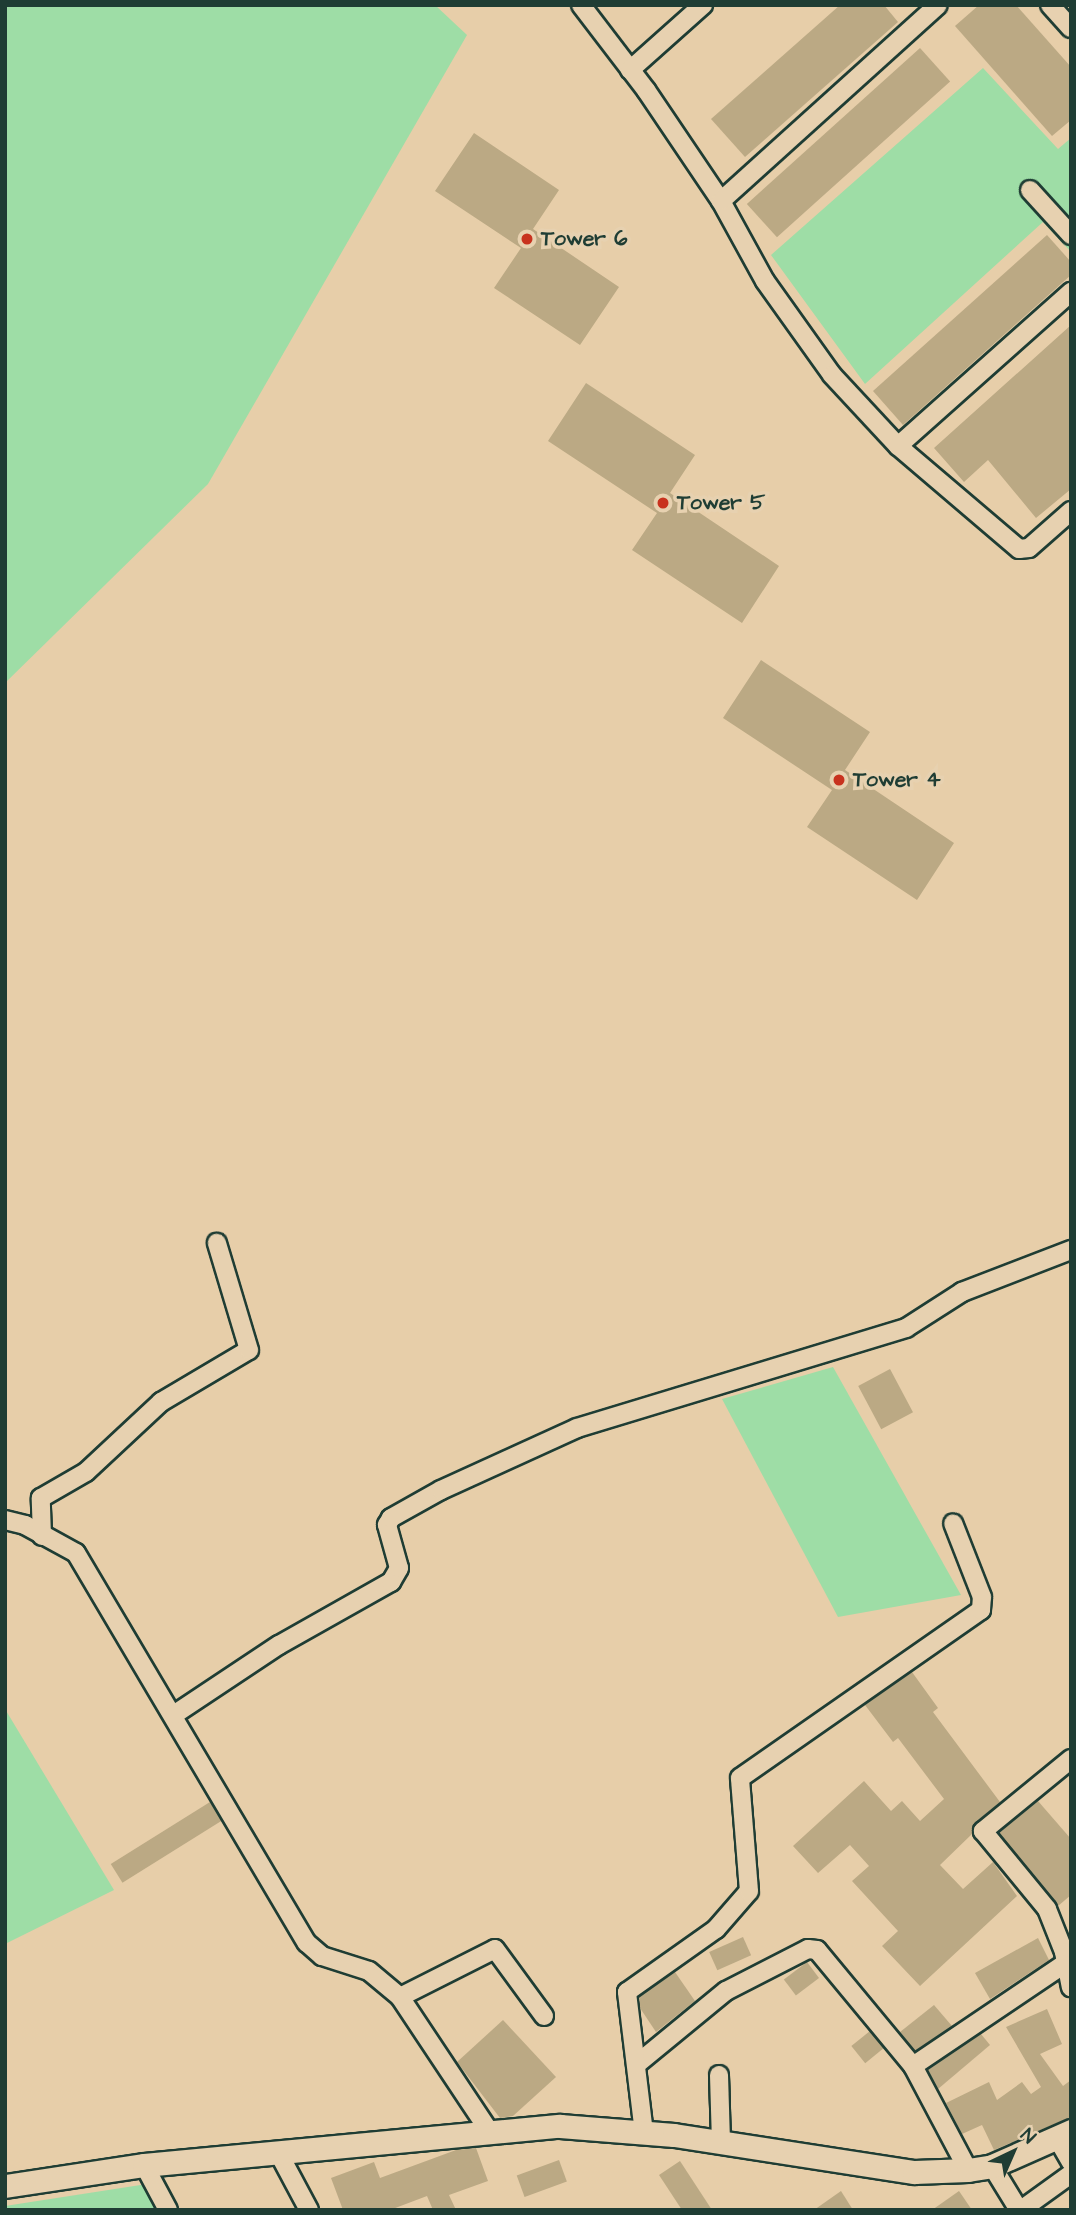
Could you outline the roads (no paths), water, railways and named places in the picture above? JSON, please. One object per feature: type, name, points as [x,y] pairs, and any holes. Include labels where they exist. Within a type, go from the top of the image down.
[{"type":"street","points":[[580,5],[630,70],[721,201],[765,281],[832,375],[898,446],[1019,549],[1029,548],[1071,511]]},
{"type":"street","points":[[630,70],[702,5]]},
{"type":"street","points":[[721,201],[938,5]]},
{"type":"street","points":[[1050,5],[1071,28]]},
{"type":"street","points":[[1030,190],[1071,235]]},
{"type":"street","points":[[898,446],[1071,292]]},
{"type":"street","points":[[42,1536],[41,1498],[86,1472],[161,1402],[249,1350],[217,1243]]},
{"type":"street","points":[[175,1714],[279,1645],[391,1582],[400,1568],[387,1525],[391,1518],[441,1490],[577,1428],[906,1328],[962,1292],[1071,1250]]},
{"type":"street","points":[[5,1520],[25,1525],[76,1553],[175,1714],[307,1943],[322,1956],[369,1971],[400,1997],[489,2131]]},
{"type":"street","points":[[644,2133],[627,1992],[716,1928],[748,1891],[740,1778],[981,1610],[982,1597],[953,1523]]},
{"type":"street","points":[[1071,1759],[983,1831],[1047,1909],[1066,1954],[1071,1986]]},
{"type":"street","points":[[400,1997],[495,1949],[544,2016]]},
{"type":"street","points":[[637,2064],[726,1991],[808,1949],[826,1956],[913,2066],[968,2169]]},
{"type":"street","points":[[913,2066],[1066,1954]]},
{"type":"street","points":[[719,2075],[721,2142]]},
{"type":"street","points":[[5,2186],[144,2165],[560,2126],[721,2142],[914,2172],[992,2166],[1064,2134],[1071,2162]]},
{"type":"street","points":[[278,2152],[309,2210]]},
{"type":"street","points":[[144,2165],[168,2210]]},
{"type":"street","points":[[992,2166],[1020,2210],[1071,2174]]},
{"type":"place","name":"Tower 6","points":[[527,239]]},
{"type":"place","name":"Tower 5","points":[[663,503]]},
{"type":"place","name":"Tower 4","points":[[839,780]]}]
